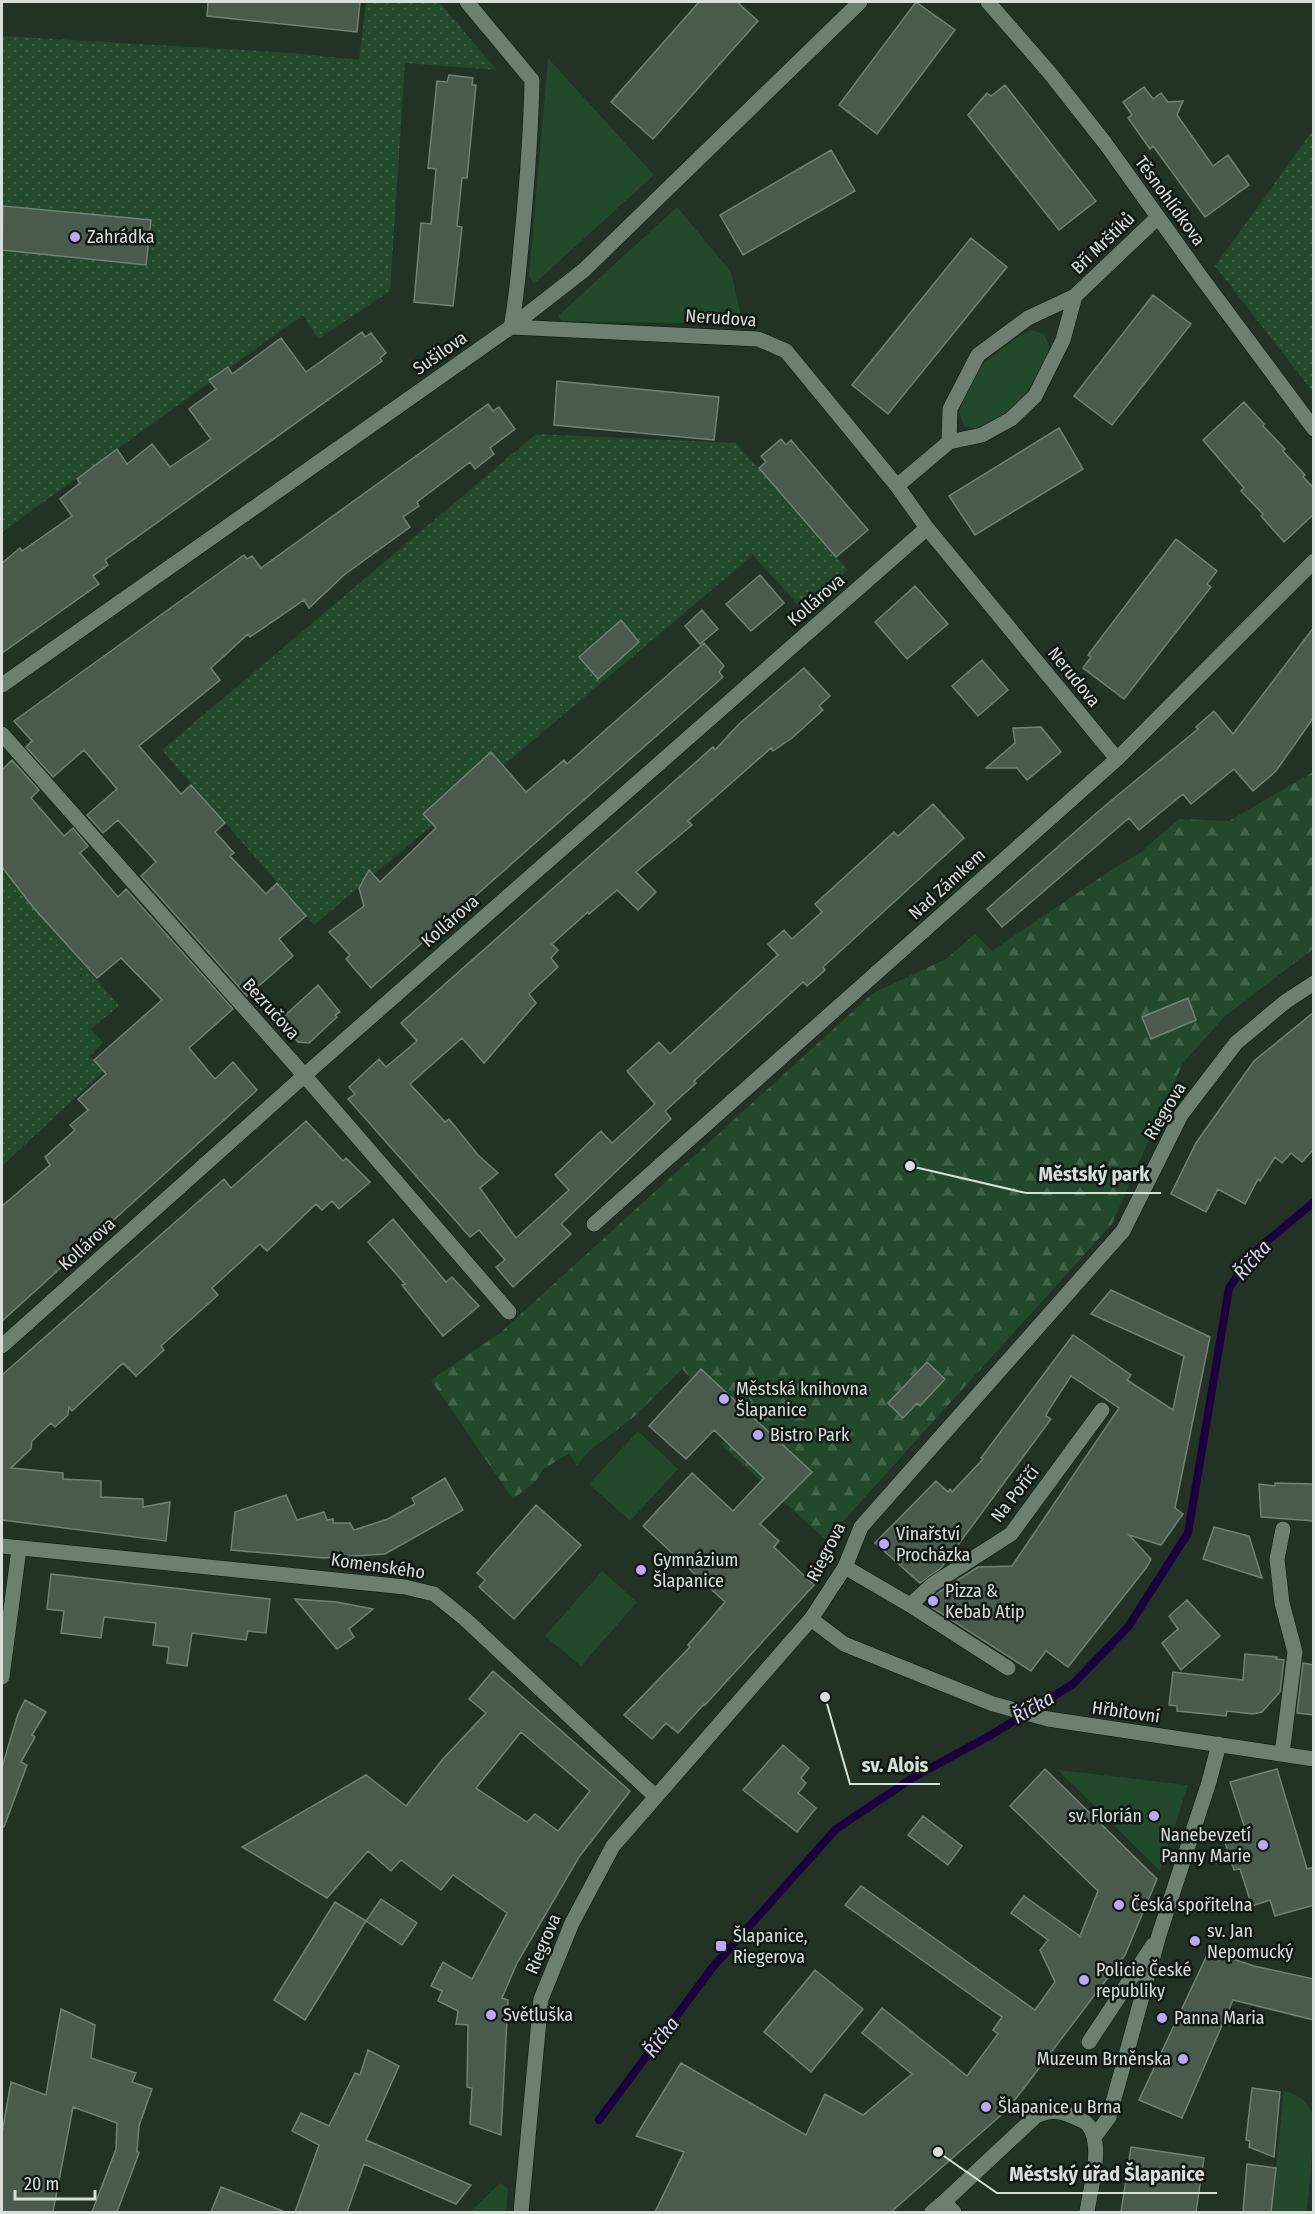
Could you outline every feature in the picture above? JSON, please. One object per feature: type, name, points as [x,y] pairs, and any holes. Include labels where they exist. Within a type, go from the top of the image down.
[{"type":"street","points":[[467,2],[532,80],[525,202],[515,308],[511,327]]},
{"type":"street","name":"Sušilova","points":[[2,685],[511,327],[584,270],[860,2]]},
{"type":"street","name":"Těsnohlídkova","points":[[988,2],[1049,72],[1105,143],[1157,218],[1314,429]]},
{"type":"street","name":"Bří Mrštíků","points":[[950,442],[950,409],[978,355],[1028,318],[1075,296],[1157,218]]},
{"type":"street","name":"Bří Mrštíků","points":[[897,486],[950,442],[982,435],[992,430],[1011,419],[1035,396],[1063,340],[1075,296]]},
{"type":"street","name":"Nerudova","points":[[511,327],[758,339],[786,351],[897,486],[927,528],[1117,759]]},
{"type":"street","name":"Kollárova","points":[[2,1346],[304,1075],[927,528]]},
{"type":"street","name":"Nad Zámkem","points":[[594,1224],[1117,759],[1314,561]]},
{"type":"street","name":"Bezručova","points":[[2,735],[304,1075],[509,1312]]},
{"type":"street","name":"Riegrova","points":[[521,2212],[541,1999],[572,1923],[614,1846],[655,1796],[811,1619],[845,1566],[861,1527],[1123,1231],[1181,1114],[1236,1043],[1285,1002],[1314,983]]},
{"type":"street","name":"Na Poříčí","points":[[910,1605],[933,1584],[1011,1534],[1102,1410]]},
{"type":"street","points":[[1282,1755],[1295,1652],[1282,1603],[1277,1559],[1283,1528]]},
{"type":"street","name":"Komenského","points":[[2,1546],[405,1587],[434,1594],[465,1618],[655,1796]]},
{"type":"street","points":[[2,1677],[19,1549]]},
{"type":"street","points":[[845,1566],[1008,1668]]},
{"type":"street","name":"Hřbitovní","points":[[811,1619],[844,1644],[993,1704],[1048,1719],[1314,1759]]},
{"type":"street","points":[[1095,2136],[1109,2117],[1159,1935],[1209,1782],[1219,1744]]},
{"type":"street","points":[[1089,2042],[1159,1935]]},
{"type":"street","points":[[932,2212],[949,2207],[1036,2116],[1047,2111],[1056,2111],[1085,2123],[1095,2136],[1096,2148],[1087,2212]]},
{"type":"green space","points":[[366,2],[439,2],[497,70],[405,63],[390,291],[318,339],[303,315],[2,532],[2,36],[293,53],[359,60]]},
{"type":"green space","points":[[548,58],[654,175],[534,284],[529,276]]},
{"type":"green space","points":[[1313,130],[1313,392],[1215,266]]},
{"type":"green space","points":[[677,207],[731,272],[743,324],[562,321],[558,316]]},
{"type":"green space","points":[[1031,330],[1044,334],[1049,346],[1047,360],[1024,395],[1008,413],[978,429],[964,426],[959,412],[967,390],[983,364],[1013,340]]},
{"type":"green space","points":[[536,434],[736,443],[848,570],[803,610],[753,555],[314,925],[162,750]]},
{"type":"green space","points":[[1313,772],[1313,949],[1224,1017],[1183,1063],[1112,1224],[826,1540],[720,1444],[737,1426],[682,1369],[635,1416],[589,1451],[577,1466],[569,1453],[544,1469],[535,1482],[513,1499],[431,1380],[500,1333],[873,993],[946,959],[975,934],[992,951],[1141,852],[1179,819],[1229,821]]},
{"type":"green space","points":[[2,869],[119,1006],[91,1029],[103,1042],[90,1056],[104,1071],[2,1166]]},
{"type":"green space","points":[[638,1431],[678,1469],[630,1521],[589,1484]]},
{"type":"green space","points":[[602,1571],[637,1602],[581,1666],[545,1636]]},
{"type":"green space","points":[[1058,1770],[1188,1785],[1160,1871]]},
{"type":"green space","points":[[1284,2091],[1301,2098],[1312,2113],[1307,2212],[1271,2212]]},
{"type":"green space","points":[[500,2183],[508,2189],[506,2212],[470,2212]]},
{"type":"building","points":[[208,2],[360,2],[357,32],[207,16]]},
{"type":"building","points":[[699,2],[737,2],[758,21],[653,139],[611,102]]},
{"type":"building","points":[[916,2],[955,30],[877,134],[839,105]]},
{"type":"building","points":[[449,75],[473,78],[472,85],[476,85],[467,178],[462,178],[457,226],[462,227],[453,306],[414,302],[421,223],[431,224],[436,169],[428,168],[437,81],[447,82]]},
{"type":"building","points":[[1005,85],[1096,201],[1059,230],[968,115],[987,93],[991,96]]},
{"type":"building","points":[[1144,87],[1153,99],[1161,93],[1168,102],[1183,101],[1177,115],[1213,166],[1228,155],[1249,185],[1205,217],[1153,146],[1150,149],[1128,118],[1132,115],[1123,102]]},
{"type":"building","points":[[831,150],[855,191],[743,255],[720,215]]},
{"type":"building","name":"Zahrádka","points":[[3,206],[151,220],[146,265],[2,250]]},
{"type":"building","points":[[971,238],[1007,267],[888,414],[852,385]]},
{"type":"building","points":[[1153,295],[1191,324],[1112,425],[1074,396]]},
{"type":"building","points":[[362,332],[365,337],[371,333],[386,353],[380,358],[382,361],[105,560],[108,565],[93,576],[99,584],[2,653],[2,563],[20,548],[22,551],[72,516],[60,499],[80,483],[77,479],[117,449],[127,464],[152,444],[170,467],[211,439],[189,409],[216,389],[209,380],[228,367],[232,374],[281,338],[306,372]]},
{"type":"building","points":[[557,381],[719,397],[714,440],[554,425]]},
{"type":"building","points":[[1244,402],[1285,449],[1283,451],[1314,488],[1314,514],[1284,542],[1261,516],[1263,514],[1241,491],[1244,488],[1203,440]]},
{"type":"building","points":[[488,404],[493,411],[499,407],[515,429],[490,448],[494,454],[475,469],[470,462],[417,502],[419,506],[403,517],[410,527],[344,575],[309,608],[304,600],[250,637],[248,634],[211,668],[220,680],[139,746],[181,794],[191,785],[225,823],[215,832],[234,853],[230,856],[266,894],[277,883],[306,916],[279,939],[293,956],[247,996],[141,876],[156,862],[118,820],[103,833],[87,815],[117,789],[84,750],[53,777],[26,747],[32,741],[14,721],[244,555],[247,559],[252,556],[261,568]]},
{"type":"building","points":[[1059,428],[1083,469],[975,535],[949,496]]},
{"type":"building","points":[[781,439],[786,445],[791,440],[868,530],[836,557],[759,468],[766,462],[761,456]]},
{"type":"building","points":[[1176,539],[1217,571],[1207,584],[1211,587],[1124,699],[1083,668],[1091,657],[1088,655]]},
{"type":"building","points":[[760,575],[784,603],[751,631],[726,604]]},
{"type":"building","points":[[915,586],[948,624],[907,659],[875,622]]},
{"type":"building","points":[[702,610],[718,629],[700,644],[685,626]]},
{"type":"building","points":[[621,620],[639,642],[598,679],[579,657]]},
{"type":"building","points":[[1314,627],[1314,717],[1276,771],[1253,791],[1234,769],[1191,804],[1183,794],[1139,830],[1129,818],[1002,927],[987,909],[1100,810],[1198,729],[1196,727],[1214,711],[1233,734]]},
{"type":"building","points":[[704,643],[724,666],[719,672],[723,677],[371,988],[346,959],[350,955],[329,932],[364,906],[359,888],[369,870],[380,882],[436,828],[423,814],[491,752],[526,792],[564,760],[567,764]]},
{"type":"building","points":[[982,660],[1008,690],[978,716],[952,686]]},
{"type":"building","points":[[804,668],[830,696],[819,706],[823,710],[792,738],[773,751],[771,748],[688,821],[692,825],[636,872],[656,892],[638,910],[617,890],[552,944],[558,950],[551,958],[558,967],[529,994],[536,1003],[484,1063],[462,1038],[410,1084],[445,1122],[449,1119],[478,1155],[498,1173],[480,1188],[516,1238],[569,1190],[555,1175],[601,1131],[612,1143],[655,1104],[627,1071],[659,1042],[670,1054],[778,955],[768,944],[784,930],[792,939],[822,912],[815,904],[894,832],[898,836],[933,804],[964,838],[823,967],[825,970],[807,986],[803,982],[694,1081],[696,1083],[665,1111],[671,1119],[561,1224],[571,1234],[513,1287],[496,1267],[505,1260],[479,1230],[470,1237],[348,1099],[355,1094],[349,1087],[379,1059],[386,1067],[417,1041],[401,1023],[713,747],[715,750],[739,724]]},
{"type":"building","points":[[1041,727],[1061,752],[1027,780],[1017,768],[986,768],[1015,743],[1013,728]]},
{"type":"building","points":[[12,760],[39,790],[31,798],[64,836],[73,828],[88,846],[80,853],[118,897],[126,889],[233,1009],[189,1048],[215,1079],[233,1062],[257,1090],[2,1321],[2,1206],[50,1165],[45,1157],[75,1130],[70,1125],[88,1110],[78,1099],[106,1074],[94,1060],[162,1000],[121,958],[97,978],[32,906],[2,867],[2,770]]},
{"type":"building","points":[[318,985],[340,1012],[309,1043],[298,1042],[279,1021]]},
{"type":"building","points":[[1188,998],[1196,1020],[1151,1039],[1142,1017]]},
{"type":"building","points":[[1314,1012],[1314,1149],[1302,1162],[1291,1153],[1282,1163],[1275,1157],[1260,1181],[1258,1179],[1245,1204],[1218,1189],[1206,1212],[1171,1194],[1196,1143],[1254,1061]]},
{"type":"building","points":[[306,1121],[343,1161],[346,1158],[370,1182],[339,1209],[332,1201],[322,1210],[316,1204],[267,1251],[260,1244],[212,1288],[218,1295],[161,1346],[164,1350],[136,1376],[123,1363],[72,1411],[69,1407],[68,1415],[55,1427],[51,1423],[32,1441],[31,1449],[11,1468],[63,1473],[63,1479],[101,1481],[101,1497],[143,1499],[143,1507],[170,1502],[166,1541],[2,1520],[2,1375],[224,1179],[231,1188]]},
{"type":"building","points":[[393,1219],[446,1282],[452,1277],[479,1306],[443,1336],[402,1285],[405,1284],[368,1242]]},
{"type":"building","points":[[1111,1290],[1210,1337],[1175,1508],[1183,1514],[1161,1545],[1129,1535],[1151,1559],[1146,1568],[1068,1667],[1046,1651],[1031,1671],[928,1605],[939,1592],[978,1567],[1012,1566],[1119,1408],[1071,1376],[1048,1411],[1046,1416],[1051,1419],[941,1568],[920,1583],[875,1543],[936,1481],[948,1492],[950,1489],[952,1492],[983,1459],[981,1458],[1073,1335],[1131,1375],[1127,1380],[1173,1410],[1184,1356],[1091,1314]]},
{"type":"building","points":[[927,1362],[945,1379],[920,1406],[917,1403],[903,1418],[888,1403]]},
{"type":"building","points":[[701,1369],[812,1472],[760,1524],[779,1541],[774,1547],[814,1585],[678,1733],[666,1723],[652,1739],[624,1715],[690,1647],[688,1645],[725,1602],[643,1526],[692,1473],[733,1511],[764,1478],[714,1430],[686,1459],[649,1426]]},
{"type":"building","points":[[445,1478],[463,1510],[385,1554],[323,1558],[231,1550],[235,1512],[286,1495],[297,1520],[324,1512],[327,1520],[333,1519],[333,1523],[350,1523],[354,1530],[388,1519],[415,1504],[412,1498]]},
{"type":"building","points":[[1275,1483],[1314,1484],[1314,1521],[1261,1517],[1259,1484],[1275,1486]]},
{"type":"building","points":[[536,1505],[581,1545],[514,1619],[479,1587],[485,1580],[477,1573]]},
{"type":"building","points":[[1214,1527],[1249,1536],[1262,1578],[1203,1559]]},
{"type":"building","points":[[51,1574],[270,1599],[266,1633],[248,1631],[246,1640],[192,1633],[187,1666],[167,1663],[169,1647],[153,1645],[156,1623],[104,1617],[101,1638],[61,1633],[64,1611],[47,1609]]},
{"type":"building","points":[[295,1599],[337,1602],[373,1609],[349,1629],[354,1637],[337,1649]]},
{"type":"building","points":[[1187,1600],[1220,1636],[1181,1670],[1162,1643],[1178,1629],[1169,1616]]},
{"type":"building","points":[[1245,1654],[1277,1657],[1276,1659],[1284,1660],[1280,1692],[1262,1712],[1253,1714],[1227,1711],[1226,1716],[1177,1711],[1177,1706],[1169,1705],[1173,1672],[1243,1680]]},
{"type":"building","points":[[1303,1663],[1314,1665],[1314,1715],[1297,1713]]},
{"type":"building","points":[[493,1671],[630,1791],[579,1857],[517,1963],[502,1998],[508,2000],[501,2135],[470,2124],[472,2088],[467,2087],[468,2025],[456,2024],[458,2011],[438,2001],[442,1991],[431,1986],[443,1962],[472,1979],[507,1913],[453,1875],[441,1890],[401,1860],[391,1871],[368,1851],[327,1898],[242,1847],[366,1775],[406,1806],[442,1760],[486,1713],[469,1699]],"holes":[[[521,1732],[590,1791],[558,1831],[535,1814],[527,1822],[476,1788]]]},
{"type":"building","points":[[25,1700],[46,1712],[32,1735],[35,1737],[21,1762],[27,1765],[4,1827],[2,1827],[2,1767],[18,1714]]},
{"type":"building","points":[[783,1745],[809,1768],[801,1778],[806,1783],[798,1793],[816,1808],[797,1832],[743,1790]]},
{"type":"building","points":[[1045,1769],[1157,1879],[1125,1955],[1008,2109],[891,2212],[655,2212],[684,2152],[636,2136],[681,2063],[806,2135],[825,2094],[863,2115],[912,2074],[862,2033],[882,2008],[967,2076],[998,2034],[993,2030],[1002,2017],[845,1905],[861,1886],[1035,2010],[1055,1982],[1040,1950],[1048,1940],[1011,1913],[1024,1896],[1080,1936],[1098,1891],[1010,1806]]},
{"type":"building","name":"Nanebevzetí Panny Marie","points":[[1277,1769],[1307,1869],[1314,1867],[1314,1905],[1275,1916],[1270,1900],[1252,1906],[1240,1869],[1234,1870],[1225,1842],[1247,1835],[1230,1782]]},
{"type":"building","points":[[923,1816],[962,1846],[948,1865],[908,1835]]},
{"type":"building","points":[[381,1899],[417,1923],[402,1945],[366,1921]]},
{"type":"building","points":[[335,1902],[366,1921],[305,2020],[274,2000]]},
{"type":"building","points":[[1209,1951],[1254,1966],[1314,1979],[1314,2020],[1233,2000],[1182,2118],[1139,2100]]},
{"type":"building","points":[[815,1970],[863,2009],[811,2072],[764,2032]]},
{"type":"building","points":[[61,2009],[95,2025],[91,2058],[136,2073],[132,2082],[152,2089],[139,2126],[137,2151],[139,2153],[117,2212],[92,2212],[116,2149],[117,2123],[73,2107],[53,2212],[2,2212],[2,2133],[11,2082],[46,2095]]},
{"type":"building","points":[[368,2050],[399,2066],[366,2140],[471,2185],[456,2204],[364,2164],[347,2212],[295,2212],[319,2145],[292,2131],[301,2113],[329,2126],[355,2073],[360,2075]]},
{"type":"building","points":[[1252,2088],[1280,2092],[1274,2157],[1249,2147],[1250,2141],[1246,2140]]},
{"type":"building","points":[[1131,2147],[1204,2158],[1196,2212],[1121,2212]]},
{"type":"building","points":[[1247,2164],[1276,2168],[1271,2212],[1243,2212]]},
{"type":"building","points":[[221,2187],[283,2211],[283,2212],[211,2212]]},
{"type":"waterway","name":"Říčka","points":[[599,2120],[712,1968],[836,1829],[914,1777],[991,1735],[1073,1684],[1128,1627],[1188,1533],[1229,1288],[1254,1252],[1314,1202]]},
{"type":"place","name":"Zahrádka","points":[[75,237]]},
{"type":"place","name":"Městský park","points":[[910,1166]]},
{"type":"place","name":"Městská knihovna Šlapanice","points":[[724,1399]]},
{"type":"place","name":"Bistro Park","points":[[758,1435]]},
{"type":"place","name":"Vinařství Procházka","points":[[884,1544]]},
{"type":"place","name":"Gymnázium Šlapanice","points":[[641,1570]]},
{"type":"place","name":"Pizza & Kebab Atip","points":[[933,1601]]},
{"type":"place","name":"sv. Alois","points":[[825,1697]]},
{"type":"place","name":"sv. Florián","points":[[1154,1816]]},
{"type":"place","name":"Nanebevzetí Panny Marie","points":[[1263,1845]]},
{"type":"place","name":"Česká spořitelna","points":[[1119,1905]]},
{"type":"place","name":"sv. Jan Nepomucký","points":[[1195,1941]]},
{"type":"place","name":"Šlapanice, Riegerova","points":[[721,1946]]},
{"type":"place","name":"Policie České republiky","points":[[1084,1980]]},
{"type":"place","name":"Světluška","points":[[491,2015]]},
{"type":"place","name":"Panna Maria","points":[[1162,2018]]},
{"type":"place","name":"Muzeum Brněnska","points":[[1183,2059]]},
{"type":"place","name":"Šlapanice u Brna","points":[[986,2107]]},
{"type":"place","name":"Městský úřad Šlapanice","points":[[938,2152]]}]
